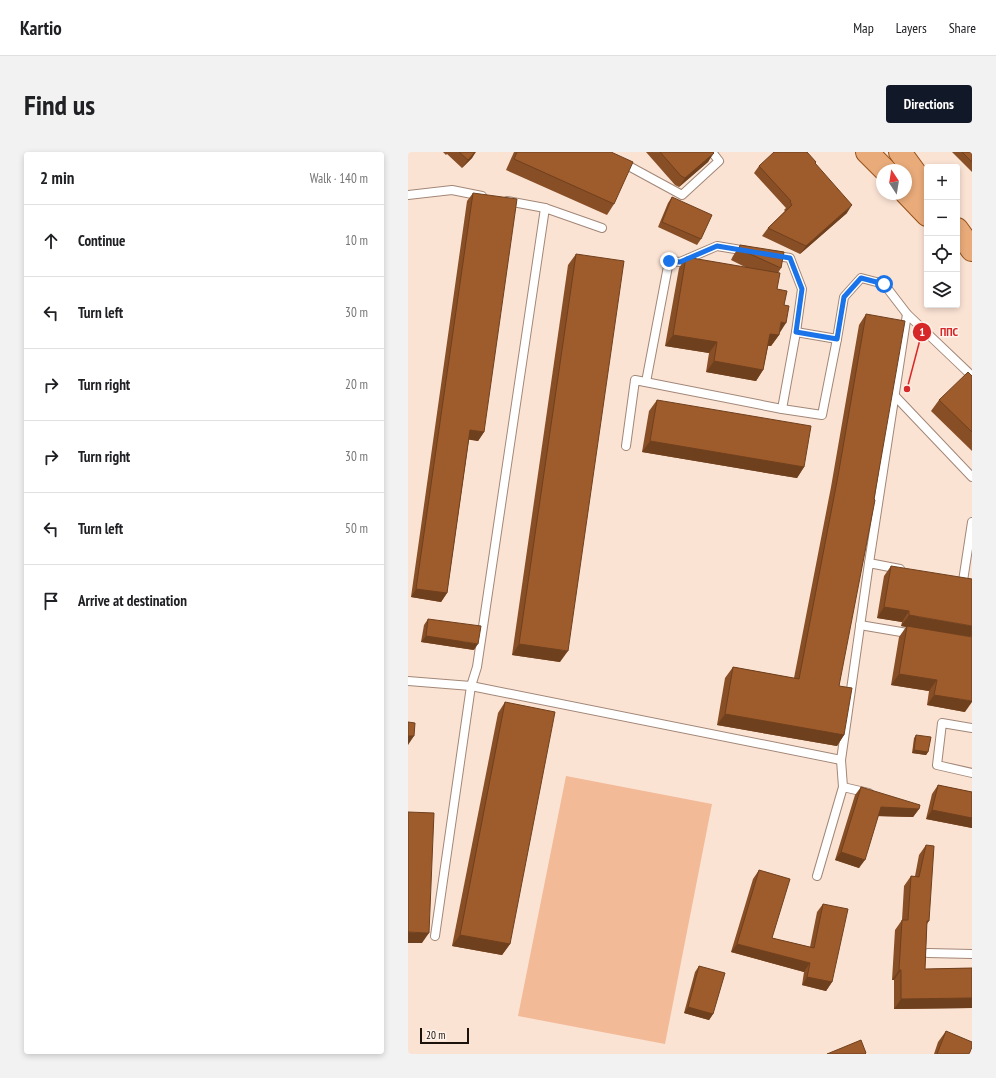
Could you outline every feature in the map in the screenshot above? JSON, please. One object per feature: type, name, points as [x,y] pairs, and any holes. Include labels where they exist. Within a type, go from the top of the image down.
[{"type":"main road","points":[[867,152],[879,164]]},
{"type":"main road","points":[[900,152],[924,185]]},
{"type":"main road","points":[[912,199],[924,212]]},
{"type":"main road","points":[[960,233],[972,250]]},
{"type":"main road","points":[[960,249],[972,262]]},
{"type":"lane","points":[[625,164],[682,195],[719,161],[712,152]]},
{"type":"lane","points":[[408,195],[452,190],[545,208],[602,228]]},
{"type":"lane","points":[[435,936],[471,686],[476,667],[545,208]]},
{"type":"lane","points":[[646,382],[669,261],[680,262],[717,246],[790,258],[802,289],[782,409]]},
{"type":"lane","points":[[626,446],[635,380],[782,409],[822,415],[844,297],[861,278],[884,284],[907,314],[972,376]]},
{"type":"lane","points":[[817,876],[843,787],[841,760],[907,314]]},
{"type":"lane","points":[[796,332],[837,339]]},
{"type":"lane","points":[[895,396],[972,477]]},
{"type":"lane","points":[[972,522],[959,580],[972,582]]},
{"type":"lane","points":[[869,564],[908,571]]},
{"type":"lane","points":[[860,625],[920,635]]},
{"type":"lane","points":[[408,681],[471,686],[841,760]]},
{"type":"lane","points":[[972,728],[942,723],[937,765],[972,773]]},
{"type":"lane","points":[[843,787],[874,794]]},
{"type":"lane","points":[[928,954],[972,954]]},
{"type":"shaded area","points":[[566,776],[712,804],[665,1044],[518,1016]]},
{"type":"building","points":[[459,152],[475,152],[468,160]]},
{"type":"building","points":[[517,152],[611,152],[633,162],[614,204],[514,159]]},
{"type":"building","points":[[660,152],[714,153],[685,178],[681,176]]},
{"type":"building","points":[[774,152],[807,152],[852,205],[806,246],[768,228],[792,205],[790,202],[791,201],[759,166]]},
{"type":"building","points":[[962,152],[972,152],[972,162]]},
{"type":"building","points":[[473,193],[517,199],[484,432],[470,430],[447,593],[416,589]]},
{"type":"building","points":[[672,197],[712,215],[701,239],[662,222]]},
{"type":"building","points":[[740,245],[784,252],[781,268],[739,249]]},
{"type":"building","points":[[576,254],[624,261],[568,651],[519,644]]},
{"type":"building","points":[[686,257],[780,273],[777,289],[787,291],[784,305],[789,306],[786,323],[781,322],[779,335],[770,334],[763,370],[714,361],[717,342],[673,335]]},
{"type":"building","points":[[866,314],[905,321],[875,500],[839,686],[852,688],[844,735],[725,714],[733,667],[799,679],[838,476]]},
{"type":"building","points":[[968,372],[972,376],[972,432],[939,400]]},
{"type":"building","points":[[657,400],[811,426],[804,467],[650,441]]},
{"type":"building","points":[[891,566],[972,579],[972,626],[909,615],[909,611],[884,607]]},
{"type":"building","points":[[428,619],[481,626],[478,644],[426,636]]},
{"type":"building","points":[[907,626],[972,637],[972,701],[934,695],[937,680],[899,674]]},
{"type":"building","points":[[505,702],[555,712],[510,944],[460,935]]},
{"type":"building","points":[[408,722],[415,723],[414,736],[408,736]]},
{"type":"building","points":[[916,735],[931,737],[928,752],[914,750]]},
{"type":"building","points":[[938,785],[972,792],[972,818],[932,810]]},
{"type":"building","points":[[861,787],[920,805],[919,809],[881,807],[865,860],[841,852]]},
{"type":"building","points":[[408,812],[434,813],[429,933],[408,932]]},
{"type":"building","points":[[926,845],[934,846],[929,921],[927,921],[925,969],[972,968],[972,998],[901,999],[901,970],[899,970],[902,920],[908,920],[911,876],[919,877]]},
{"type":"building","points":[[759,870],[790,879],[772,938],[814,948],[823,904],[848,909],[832,982],[807,977],[810,963],[737,944]]},
{"type":"building","points":[[699,966],[725,973],[713,1014],[688,1007]]},
{"type":"building","points":[[946,1031],[972,1042],[972,1047],[969,1054],[937,1054]]},
{"type":"building","points":[[861,1040],[866,1053],[865,1054],[827,1054]]},
{"type":"place","name":"ППС","points":[[907,389]]},
{"type":"route","points":[[669,261],[680,262],[717,246],[790,258],[802,289],[796,332],[837,339],[844,297],[861,278],[884,284]]}]
